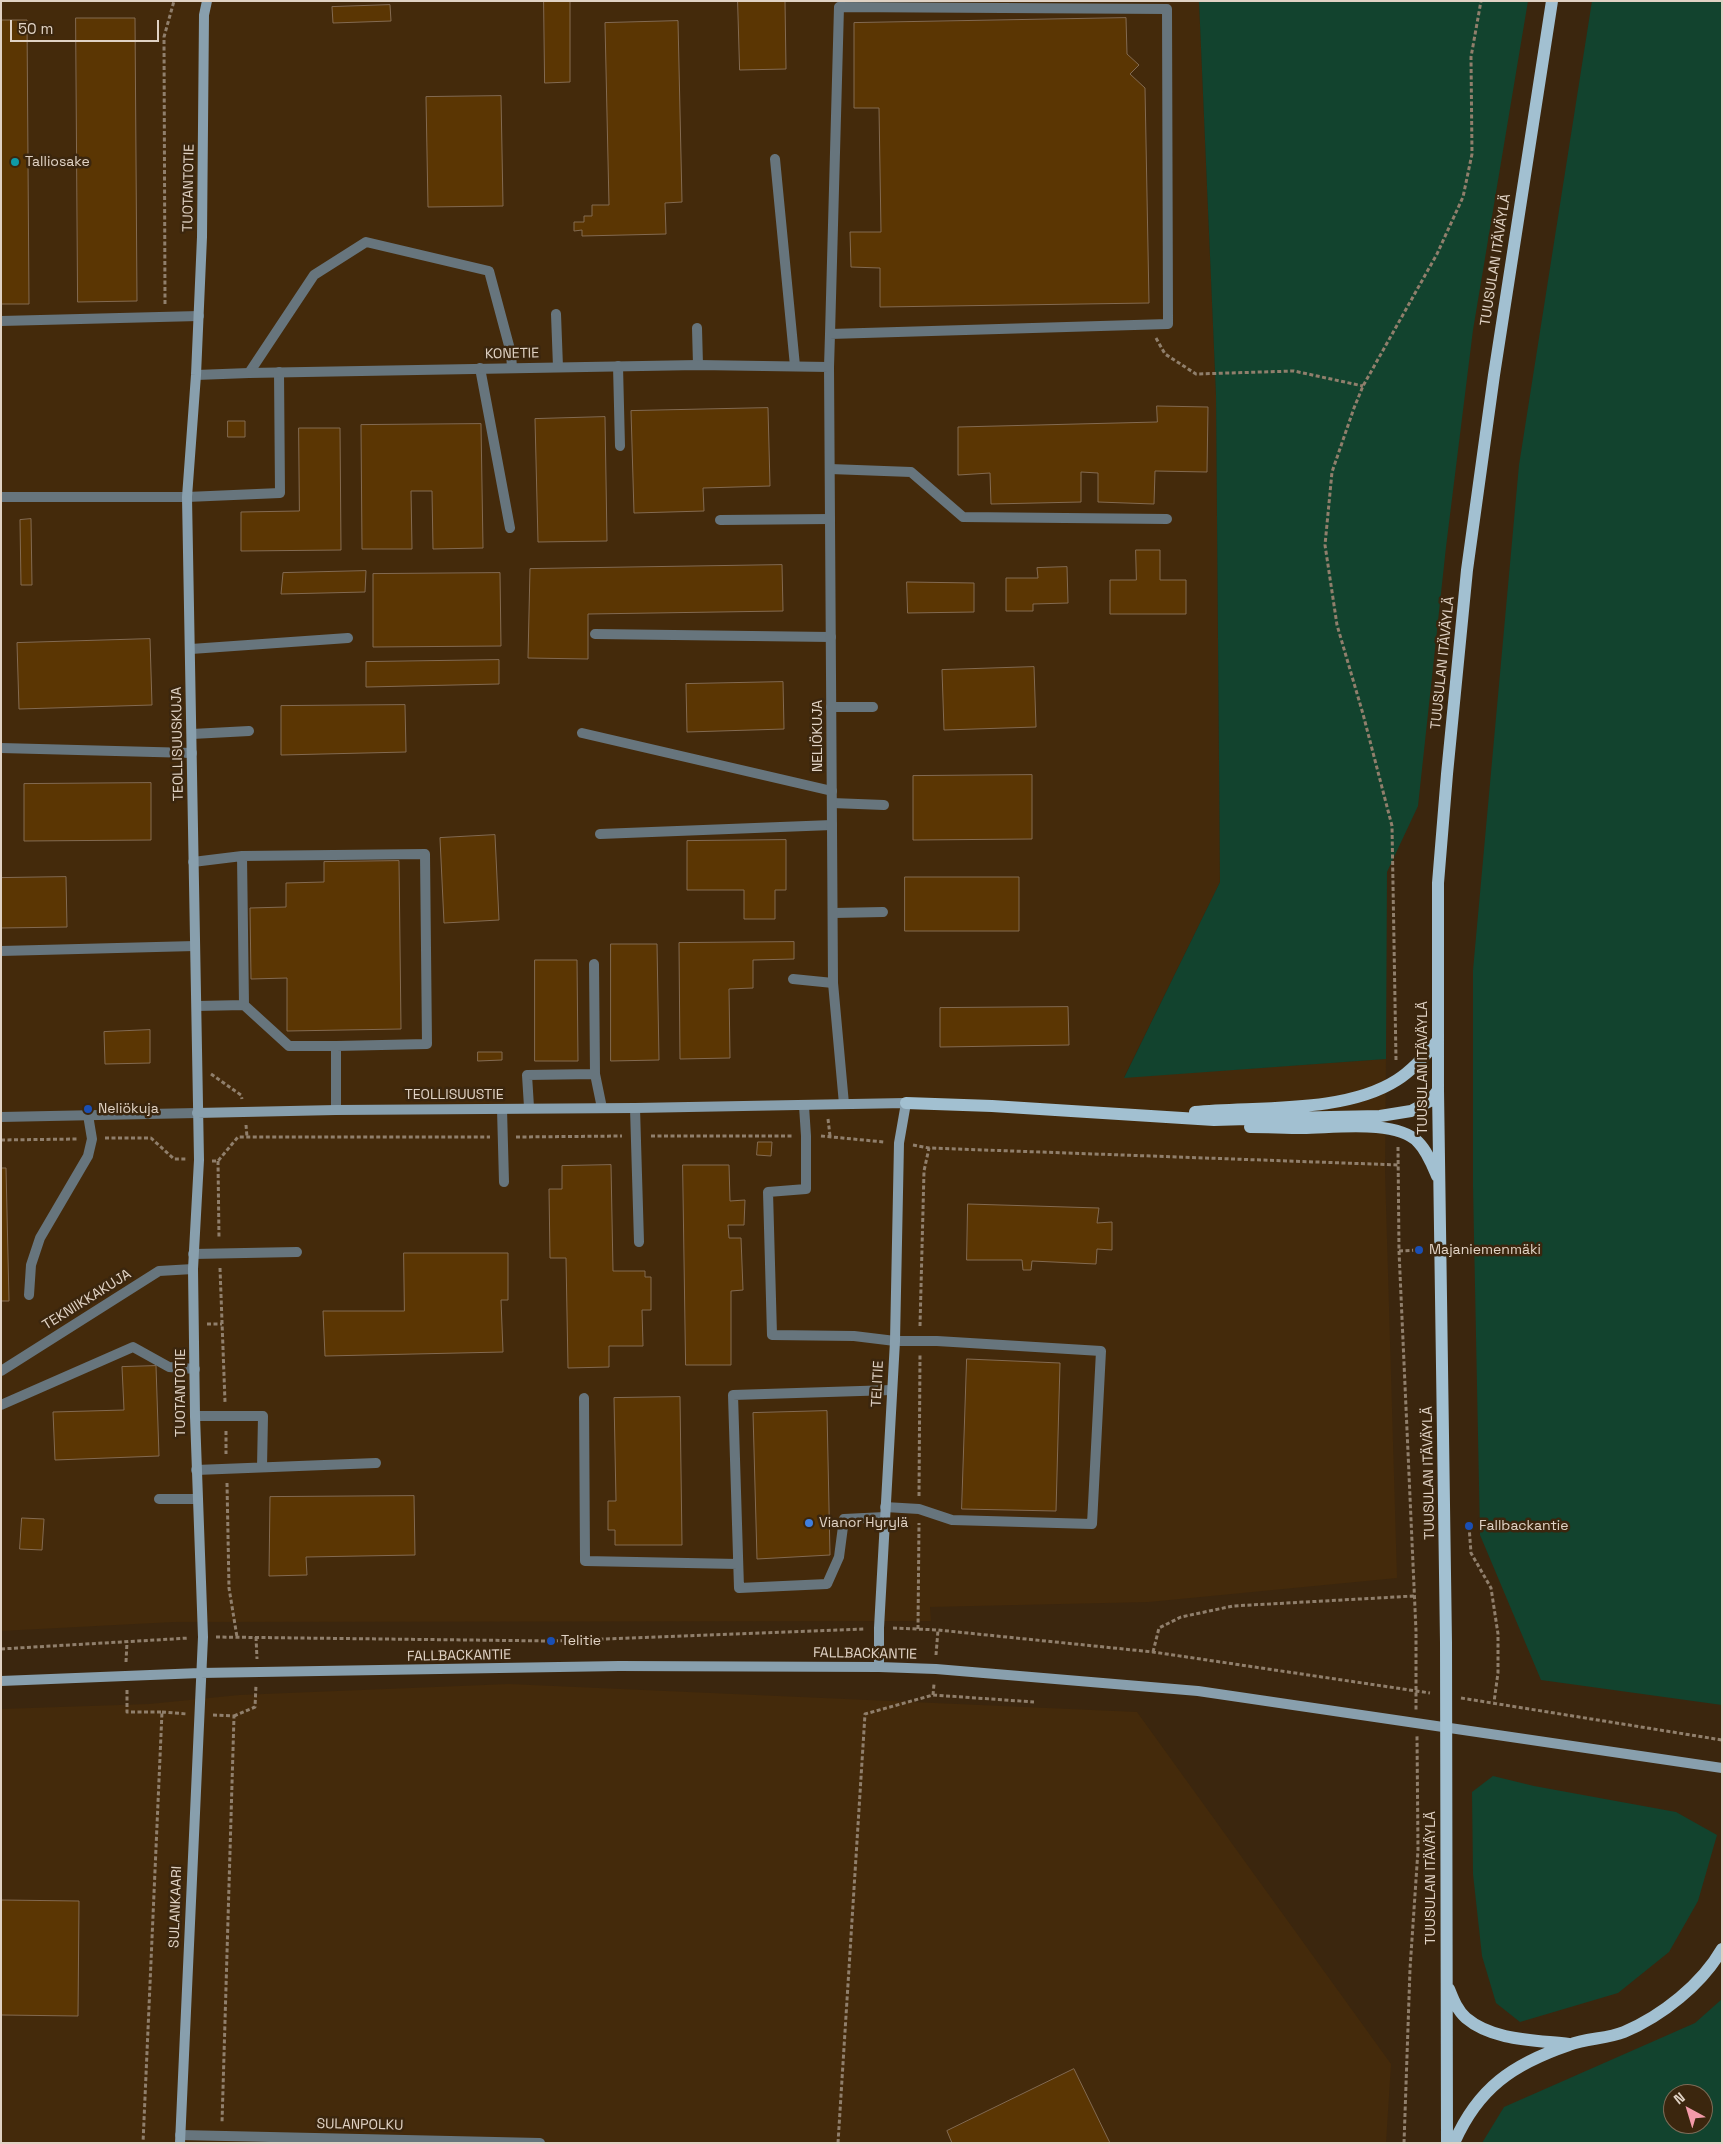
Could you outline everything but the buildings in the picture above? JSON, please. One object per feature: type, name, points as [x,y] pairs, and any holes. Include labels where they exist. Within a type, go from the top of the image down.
[{"type":"main road","name":"TUUSULAN ITÄVÄYLÄ","points":[[1446,2143],[1446,1642],[1438,1090],[1438,883],[1468,570],[1494,376],[1552,1]]},
{"type":"main road","points":[[1166,1117],[1197,1112],[1281,1108],[1344,1100],[1371,1092],[1396,1081],[1423,1058],[1438,1040]]},
{"type":"main road","points":[[906,1103],[992,1106],[1214,1120],[1380,1116],[1411,1112],[1430,1101],[1438,1090]]},
{"type":"main road","points":[[1166,1117],[1215,1126],[1371,1127],[1389,1129],[1409,1136],[1418,1142],[1428,1156],[1440,1183]]},
{"type":"main road","points":[[1454,2143],[1462,2124],[1478,2100],[1495,2082],[1515,2069],[1569,2044],[1623,2033],[1649,2018],[1675,2001],[1696,1982],[1722,1949]]},
{"type":"main road","points":[[1446,1982],[1455,2005],[1466,2018],[1485,2030],[1506,2036],[1569,2044]]},
{"type":"street","name":"TUOTANTOTIE","points":[[196,375],[202,237],[204,15],[207,1]]},
{"type":"street","name":"NELIÖKUJA","points":[[844,1104],[833,983],[829,367],[839,7],[1167,9],[1168,324],[1149,324]]},
{"type":"street","points":[[775,159],[795,366]]},
{"type":"street","points":[[249,373],[314,275],[366,242],[489,271],[511,353],[512,368]]},
{"type":"street","points":[[556,314],[558,367]]},
{"type":"street","points":[[1,321],[199,316]]},
{"type":"street","points":[[830,334],[1149,324]]},
{"type":"street","points":[[697,328],[698,364]]},
{"type":"street","name":"KONETIE","points":[[196,375],[698,364],[829,367]]},
{"type":"street","points":[[618,366],[620,446]]},
{"type":"street","points":[[480,368],[510,528]]},
{"type":"street","points":[[1,497],[187,497],[280,493],[279,372]]},
{"type":"street","name":"TEOLLISUUSKUJA","points":[[196,375],[187,497],[197,1006],[197,1113]]},
{"type":"street","points":[[830,469],[911,472],[962,517],[1168,518]]},
{"type":"street","points":[[720,520],[830,519]]},
{"type":"street","points":[[595,634],[831,637]]},
{"type":"street","points":[[191,649],[348,638]]},
{"type":"street","points":[[831,707],[873,707]]},
{"type":"street","points":[[192,734],[249,731]]},
{"type":"street","points":[[582,733],[832,791]]},
{"type":"street","points":[[1,748],[192,753]]},
{"type":"street","points":[[832,803],[884,805]]},
{"type":"street","points":[[600,834],[832,825]]},
{"type":"street","points":[[194,862],[242,856],[425,854],[428,1044],[289,1046],[244,1005],[197,1006]]},
{"type":"street","points":[[242,856],[244,1005]]},
{"type":"street","points":[[833,913],[883,912]]},
{"type":"street","points":[[1,952],[195,946]]},
{"type":"street","points":[[594,964],[595,1074],[602,1108]]},
{"type":"street","points":[[792,979],[833,983]]},
{"type":"street","points":[[336,1046],[336,1110]]},
{"type":"street","points":[[529,1107],[527,1075],[595,1074]]},
{"type":"street","name":"TEOLLISUUSTIE","points":[[1,1117],[529,1107],[635,1108],[906,1103]]},
{"type":"street","name":"TELITIE","points":[[879,1666],[879,1628],[894,1340],[899,1143],[906,1103]]},
{"type":"street","points":[[804,1106],[806,1189],[768,1192],[772,1335],[854,1336],[894,1340],[1101,1351],[1092,1524],[952,1520],[919,1509],[885,1512],[844,1519],[838,1557],[827,1584],[739,1588],[733,1395],[892,1390]]},
{"type":"street","points":[[635,1108],[639,1242]]},
{"type":"street","points":[[502,1109],[504,1182]]},
{"type":"street","name":"TUOTANTOTIE","points":[[197,1113],[198,1160],[193,1269],[196,1470],[203,1637],[200,1673]]},
{"type":"street","points":[[29,1295],[31,1265],[40,1238],[88,1156],[92,1139],[88,1115]]},
{"type":"street","points":[[193,1254],[297,1252]]},
{"type":"street","name":"TEKNIIKKAKUJA","points":[[1,1371],[159,1271],[193,1269]]},
{"type":"street","points":[[1,1405],[133,1348],[169,1367],[195,1369]]},
{"type":"street","points":[[584,1398],[585,1561],[738,1564]]},
{"type":"street","points":[[195,1416],[263,1416],[262,1466]]},
{"type":"street","points":[[196,1470],[376,1463]]},
{"type":"street","points":[[158,1500],[197,1499]]},
{"type":"street","name":"FALLBACKANTIE","points":[[1,1681],[200,1673],[619,1666],[879,1666],[1054,1678],[1198,1691],[1722,1768]]},
{"type":"street","name":"SULANKAARI","points":[[180,2139],[200,1673]]},
{"type":"street","name":"SULANPOLKU","points":[[180,2139],[222,2136],[540,2143]]},
{"type":"path","points":[[165,317],[164,37],[174,1]]},
{"type":"path","points":[[1396,1061],[1392,826],[1363,714],[1337,625],[1325,545],[1332,472],[1354,408],[1363,386],[1437,254],[1463,197],[1472,154],[1471,57],[1481,1]]},
{"type":"path","points":[[1149,324],[1165,354],[1196,374],[1294,371],[1363,386]]},
{"type":"path","points":[[1,1140],[152,1138],[174,1159],[218,1161],[238,1137],[830,1136],[929,1148],[1399,1165]]},
{"type":"path","points":[[918,1629],[920,1341],[924,1171],[929,1148]]},
{"type":"path","points":[[1398,1154],[1400,1251],[1416,1631],[1416,1711]]},
{"type":"path","points":[[1400,1251],[1419,1250]]},
{"type":"path","points":[[1469,1526],[1471,1552],[1491,1588],[1498,1634],[1498,1673],[1494,1702]]},
{"type":"path","points":[[1153,1652],[1159,1628],[1181,1617],[1233,1606],[1414,1596]]},
{"type":"path","points":[[126,1642],[127,1712],[234,1716],[222,2136]]},
{"type":"path","points":[[838,2143],[865,1714],[933,1695],[1034,1702]]},
{"type":"path","points":[[143,2143],[162,1712]]},
{"type":"path","points":[[1404,2143],[1410,1968],[1418,1850],[1416,1731]]},
{"type":"shaded area","points":[[1,1],[1199,1],[1216,395],[1220,882],[1124,1077],[1386,1059],[1385,1172],[1397,1578],[1149,1602],[930,1607],[931,1621],[173,1622],[1,1631]]},
{"type":"shaded area","points":[[509,1684],[1137,1712],[1391,2064],[1386,2143],[1,2143],[1,1709],[149,1704],[239,1695]]},
{"type":"green space","points":[[1199,1],[1528,1],[1473,330],[1446,547],[1418,806],[1387,872],[1386,1059],[1124,1078],[1220,882],[1216,395]]},
{"type":"green space","points":[[1592,1],[1722,1],[1722,1705],[1541,1680],[1480,1535],[1473,1187],[1473,970],[1519,465]]},
{"type":"green space","points":[[1493,1776],[1534,1786],[1676,1812],[1717,1835],[1698,1901],[1669,1952],[1618,1993],[1520,2022],[1496,2003],[1482,1956],[1473,1874],[1472,1792]]},
{"type":"green space","points":[[1722,1999],[1722,2143],[1482,2143],[1504,2107],[1695,2023]]},
{"type":"place","name":"Talliosake","points":[[15,162]]},
{"type":"place","name":"Neliökuja","points":[[88,1109]]},
{"type":"place","name":"Majaniemenmäki","points":[[1419,1250]]},
{"type":"place","name":"Vianor Hyrylä","points":[[809,1523]]},
{"type":"place","name":"Fallbackantie","points":[[1469,1526]]},
{"type":"place","name":"Telitie","points":[[551,1641]]}]
